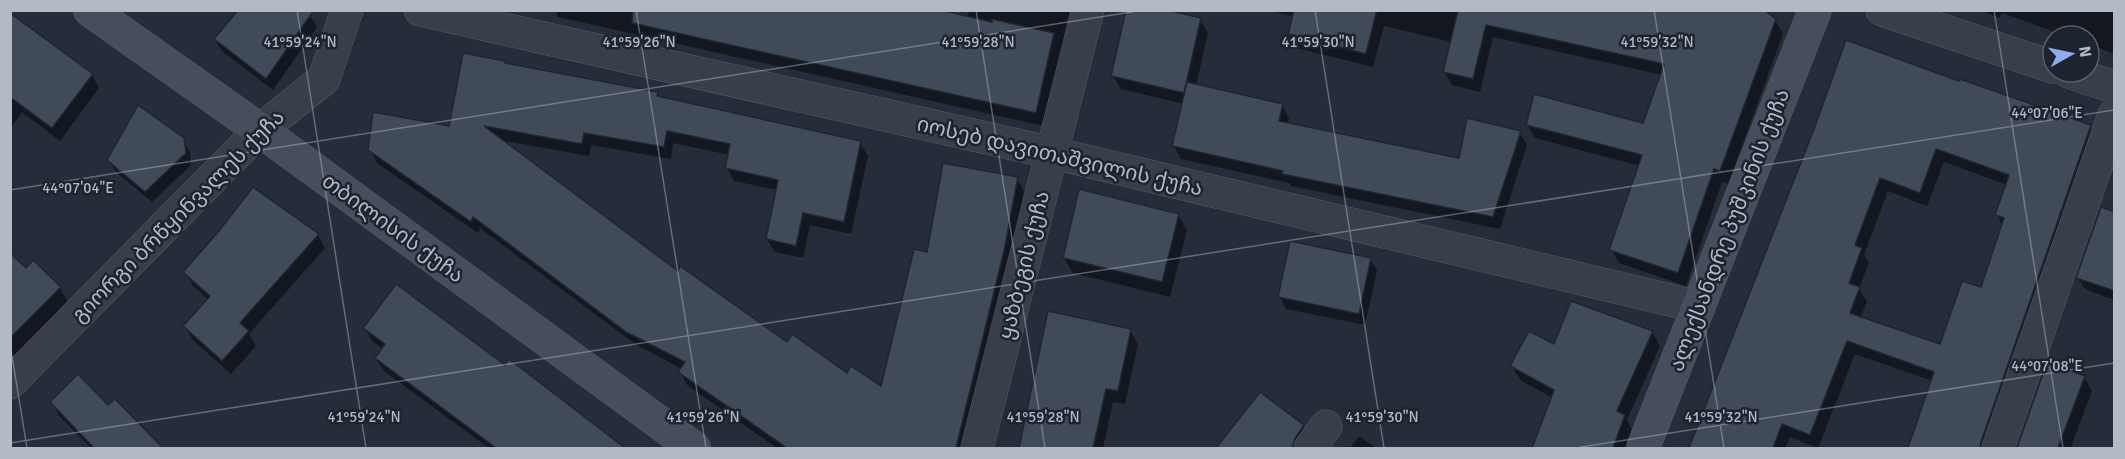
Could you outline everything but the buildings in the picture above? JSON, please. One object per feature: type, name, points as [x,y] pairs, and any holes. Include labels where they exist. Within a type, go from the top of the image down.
[{"type":"main road","name":"თბილისის ქუჩა","points":[[90,10],[260,130],[694,448]]},
{"type":"main road","name":"ალექსანდრე პუშკინის ქუჩა","points":[[1643,448],[1815,10]]},
{"type":"street","name":"გიორგი ბრწყინვალეს ქუჩა","points":[[10,383],[260,130],[324,78],[347,10]]},
{"type":"street","name":"იოსებ დავითაშვილის ქუჩა","points":[[420,10],[1053,153],[1699,307]]},
{"type":"street","name":"ყაზბეგის ქუჩა","points":[[977,448],[1088,10]]},
{"type":"street","points":[[1882,10],[2041,63]]},
{"type":"street","points":[[1998,448],[2115,115]]}]
